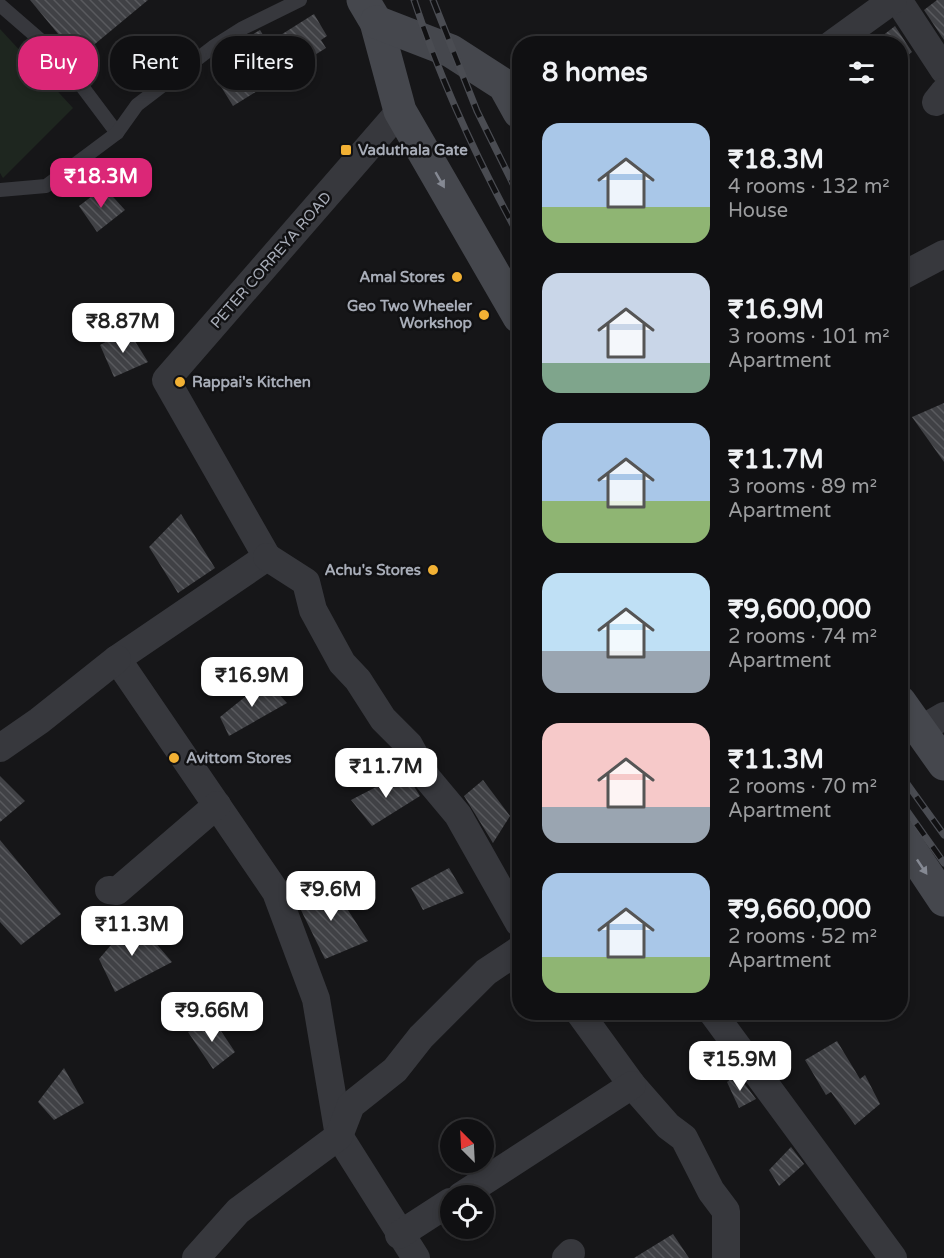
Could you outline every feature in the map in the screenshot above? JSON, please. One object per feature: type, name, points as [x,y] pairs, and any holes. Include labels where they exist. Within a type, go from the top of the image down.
[{"type":"street","points":[[843,36],[893,0]]},
{"type":"street","points":[[898,0],[944,70]]},
{"type":"street","points":[[369,11],[400,111],[512,305]]},
{"type":"street","points":[[369,11],[459,56],[504,85],[512,99]]},
{"type":"street","name":"PETER CORREYA ROAD","points":[[267,557],[166,380],[400,111]]},
{"type":"street","points":[[908,273],[944,254]]},
{"type":"street","points":[[0,748],[75,694],[117,659],[267,557],[306,582],[313,610],[342,663],[358,680],[383,719],[409,744],[427,778],[458,815],[512,911]]},
{"type":"street","points":[[117,659],[276,892],[312,988],[339,1136],[399,1235],[416,1258]]},
{"type":"street","points":[[908,707],[932,723],[944,764]]},
{"type":"street","points":[[109,891],[117,891],[217,805]]},
{"type":"street","points":[[908,846],[944,900]]},
{"type":"street","points":[[196,1258],[238,1211],[339,1136],[351,1105],[395,1070],[421,1037],[486,972],[512,955]]},
{"type":"street","points":[[585,1020],[632,1085],[668,1126],[684,1138],[711,1191],[726,1211],[726,1258]]},
{"type":"street","points":[[718,1020],[893,1258]]},
{"type":"street","points":[[478,1185],[632,1085]]},
{"type":"street","points":[[399,1235],[440,1208]]},
{"type":"lane","points":[[0,190],[46,186],[117,133],[137,105],[213,47],[243,28],[300,0]]},
{"type":"lane","points":[[0,5],[60,57],[117,133]]},
{"type":"shaded area","points":[[0,29],[18,48],[18,90],[56,90],[73,108],[3,178],[0,173]]},
{"type":"building","points":[[30,0],[148,0],[98,41],[98,36],[60,36]]},
{"type":"building","points":[[937,0],[944,0],[944,40],[924,10]]},
{"type":"building","points":[[314,14],[327,36],[321,40],[326,48],[315,55],[315,36],[279,36]]},
{"type":"building","points":[[895,26],[902,36],[882,36]]},
{"type":"building","points":[[260,30],[264,36],[250,36]]},
{"type":"building","points":[[223,90],[259,90],[233,106]]},
{"type":"building","points":[[104,187],[125,210],[97,232],[79,206]]},
{"type":"building","points":[[128,330],[148,362],[114,377],[100,345]]},
{"type":"building","points":[[944,403],[944,462],[912,417]]},
{"type":"building","points":[[181,514],[215,568],[178,593],[149,547]]},
{"type":"building","points":[[266,680],[287,703],[229,736],[220,717]]},
{"type":"building","points":[[405,772],[420,796],[372,826],[351,800]]},
{"type":"building","points":[[0,776],[25,801],[0,822]]},
{"type":"building","points":[[483,780],[510,816],[493,843],[464,796]]},
{"type":"building","points":[[0,840],[61,914],[21,945],[0,922]]},
{"type":"building","points":[[449,868],[464,893],[423,910],[411,888]]},
{"type":"building","points":[[329,881],[368,941],[325,959],[298,904]]},
{"type":"building","points":[[134,918],[172,962],[115,992],[99,959]]},
{"type":"building","points":[[213,1019],[235,1052],[213,1069],[188,1032]]},
{"type":"building","points":[[837,1041],[860,1079],[865,1075],[880,1104],[855,1125],[831,1092],[826,1095],[805,1060]]},
{"type":"building","points":[[64,1068],[84,1103],[54,1120],[38,1102]]},
{"type":"building","points":[[737,1074],[756,1099],[739,1108],[727,1082]]},
{"type":"building","points":[[791,1147],[804,1164],[779,1186],[769,1170]]},
{"type":"building","points":[[673,1234],[689,1258],[634,1258]]},
{"type":"railway","points":[[414,0],[461,121],[512,223]]},
{"type":"railway","points":[[433,0],[477,111],[512,182]]},
{"type":"railway","points":[[908,785],[944,835]]},
{"type":"railway","points":[[908,812],[944,863]]},
{"type":"place","name":"Vaduthala Gate","points":[[346,150]]},
{"type":"place","name":"Amal Stores","points":[[457,277]]},
{"type":"place","name":"Geo Two Wheeler Workshop","points":[[484,315]]},
{"type":"place","name":"Rappai's Kitchen","points":[[180,382]]},
{"type":"place","name":"Achu's Stores","points":[[433,570]]},
{"type":"place","name":"Avittom Stores","points":[[174,758]]}]
